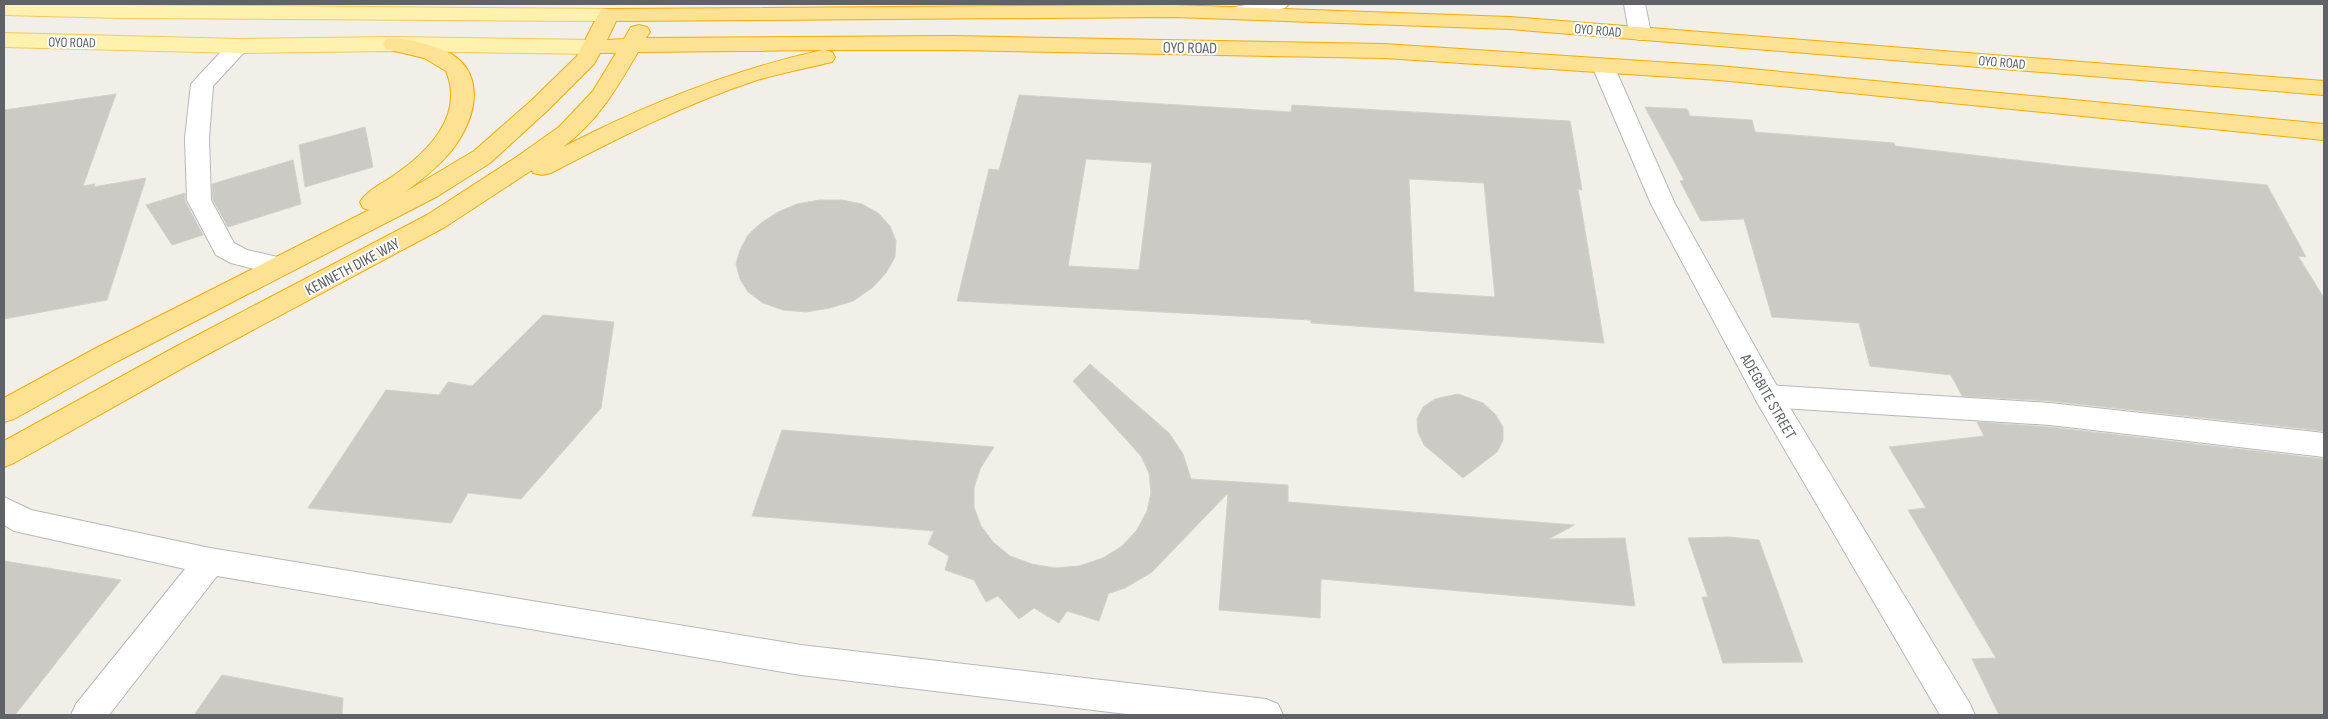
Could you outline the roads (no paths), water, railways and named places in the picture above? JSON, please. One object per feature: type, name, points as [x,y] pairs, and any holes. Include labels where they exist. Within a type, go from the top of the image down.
[{"type":"highway","name":"OYO ROAD","points":[[609,15],[1243,12],[1382,17],[1510,23],[2324,88]]},
{"type":"highway","name":"KENNETH DIKE WAY","points":[[4,455],[187,354],[436,221],[567,132],[602,95],[633,45],[647,14]]},
{"type":"highway","name":"KENNETH DIKE WAY","points":[[4,411],[229,292],[429,190],[482,157],[540,105],[586,59],[594,47],[609,15]]},
{"type":"highway","points":[[1382,17],[1384,51]]},
{"type":"highway","points":[[1478,57],[1494,44],[1610,42],[1622,40],[1640,33]]},
{"type":"highway","points":[[229,292],[391,190],[424,165],[445,143],[458,122],[463,96],[460,77],[453,64],[441,58],[394,44]]},
{"type":"highway","name":"OYO ROAD","points":[[952,44],[1384,51],[1478,57],[1719,73],[2324,132]]},
{"type":"highway","points":[[594,47],[633,45],[952,44]]},
{"type":"highway","points":[[436,221],[592,141],[685,98],[734,79],[787,63],[839,54],[952,44]]},
{"type":"main road","name":"OYO ROAD","points":[[4,8],[122,12],[609,15]]},
{"type":"main road","name":"OYO ROAD","points":[[4,40],[239,46],[394,44],[594,47]]},
{"type":"street","points":[[1243,12],[1278,4]]},
{"type":"street","points":[[1635,4],[1640,33]]},
{"type":"street","points":[[239,46],[202,84],[197,138],[199,200],[225,249],[240,257],[273,264]]},
{"type":"street","name":"ADEGBITE STREET","points":[[1603,66],[1663,204],[1768,396],[1958,715]]},
{"type":"street","points":[[1768,396],[2050,414],[2324,445]]},
{"type":"street","points":[[4,510],[25,522],[210,561],[801,660],[1266,715]]},
{"type":"street","points":[[88,715],[210,561]]}]
